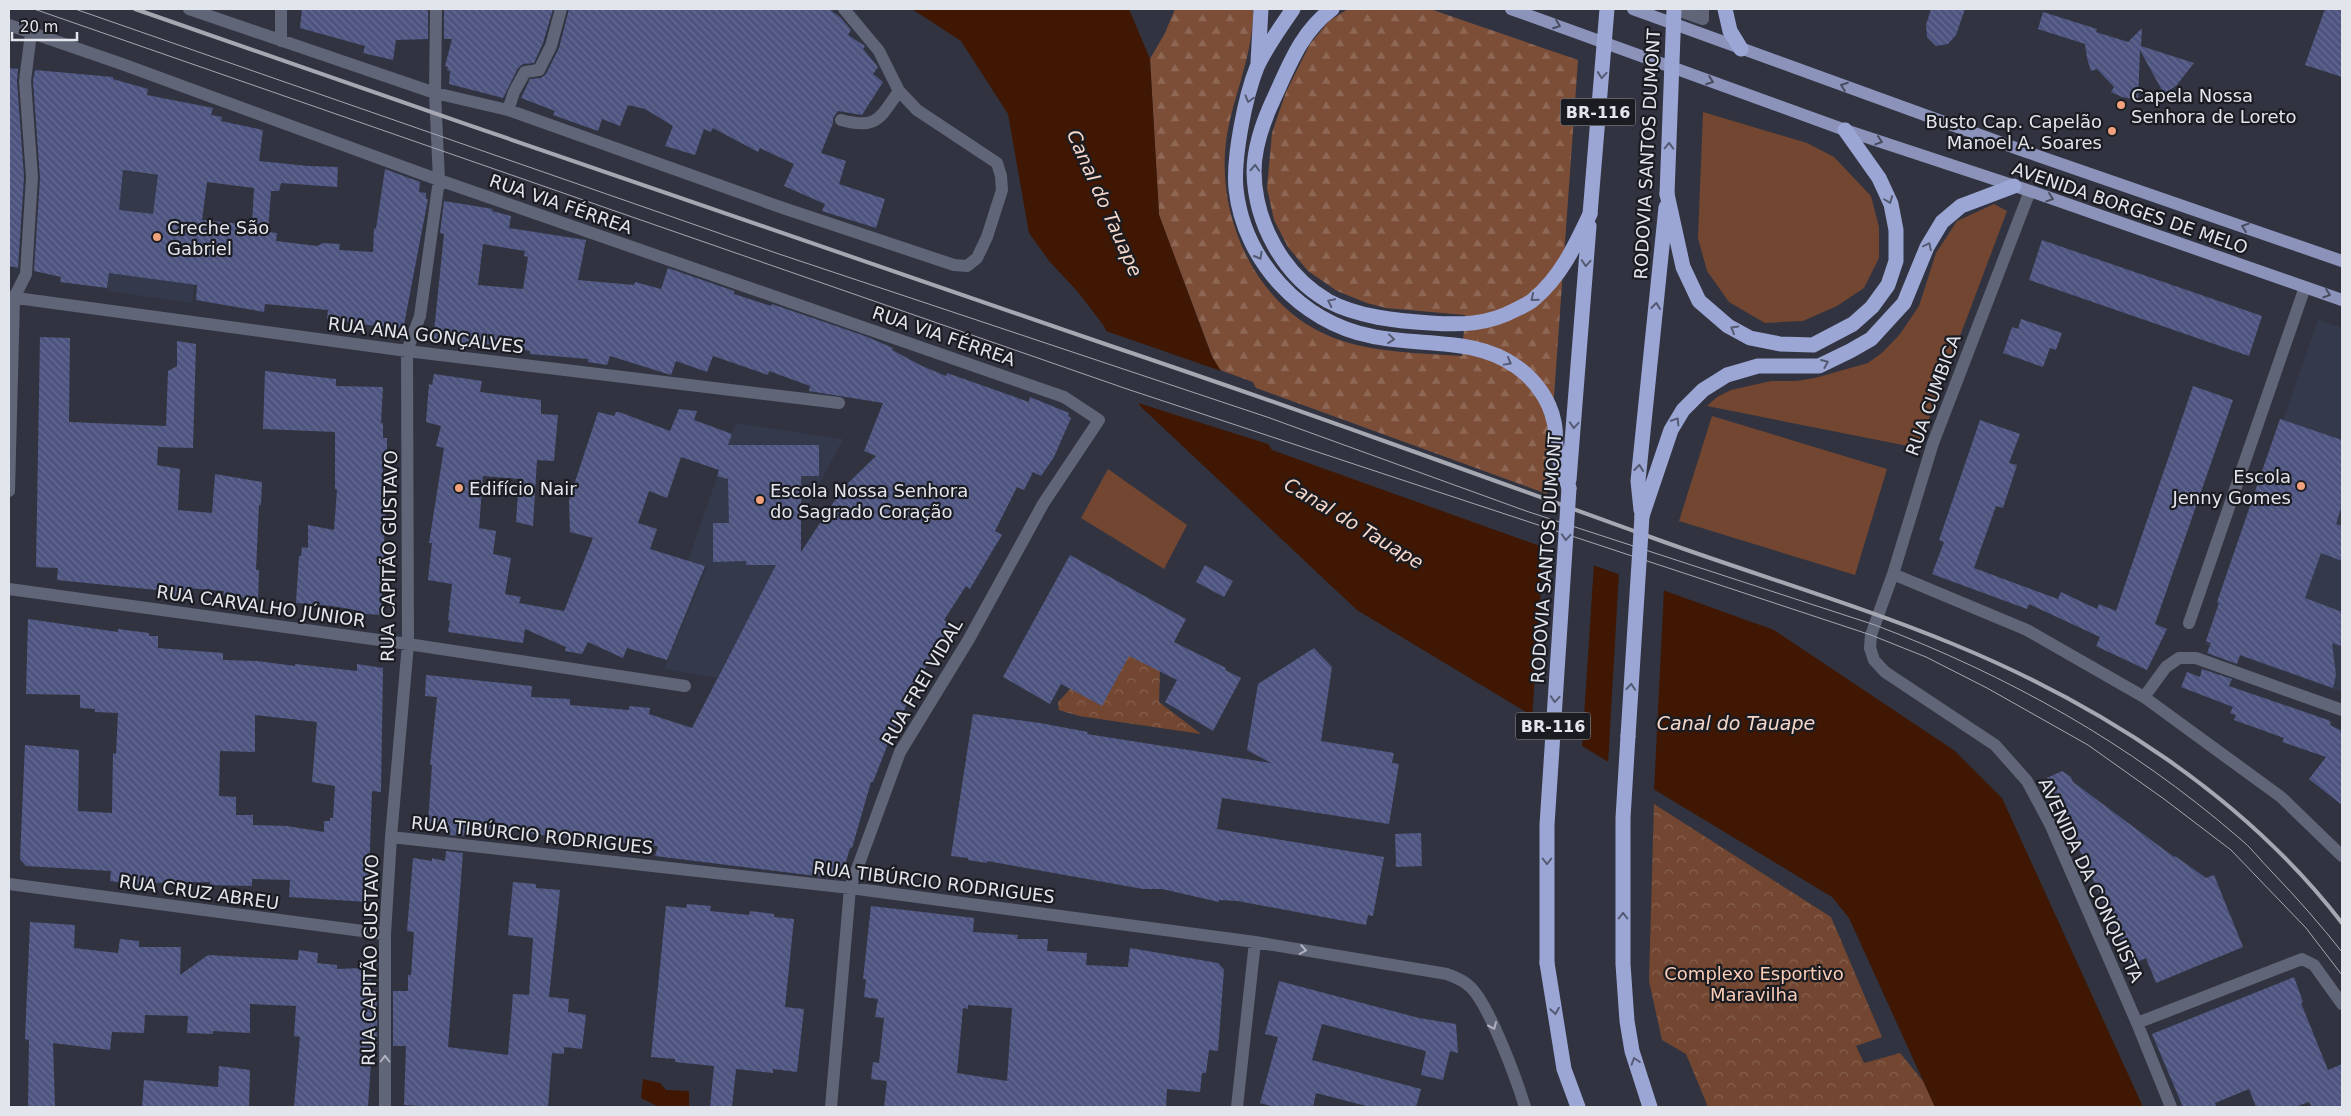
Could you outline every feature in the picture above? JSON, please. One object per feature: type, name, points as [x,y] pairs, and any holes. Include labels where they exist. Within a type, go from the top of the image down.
[{"type":"highway","points":[[1261,9],[1257,67],[1241,125],[1235,170],[1236,191],[1241,213],[1249,238],[1262,261],[1277,281],[1297,301],[1318,316],[1343,328],[1371,336],[1463,346],[1488,351],[1517,367],[1542,390],[1554,421],[1556,446],[1569,488]]},
{"type":"highway","points":[[1257,67],[1293,9]]},
{"type":"highway","points":[[1332,9],[1309,30],[1298,46],[1266,115],[1260,134],[1254,170],[1260,212],[1267,232],[1279,253],[1304,284],[1329,301],[1356,311],[1401,322],[1464,325],[1496,320],[1533,300],[1570,256],[1590,214]]},
{"type":"highway","name":"RODOVIA SANTOS DUMONT","points":[[1578,1107],[1564,1069],[1547,963],[1547,825],[1569,488],[1607,9]]},
{"type":"highway","name":"RODOVIA SANTOS DUMONT","points":[[1650,1107],[1632,1051],[1627,1021],[1622,964],[1623,818],[1642,516],[1638,481],[1667,194],[1674,9]]},
{"type":"highway","points":[[1725,9],[1730,31],[1741,49]]},
{"type":"highway","points":[[1667,194],[1684,267],[1699,301],[1736,330],[1750,338],[1780,344],[1813,344],[1853,324],[1872,307],[1888,285],[1896,261],[1896,230],[1891,204],[1879,178],[1845,130]]},
{"type":"highway","points":[[1642,516],[1671,430],[1683,410],[1703,390],[1727,375],[1758,366],[1819,366],[1871,338],[1904,303],[1927,247],[1942,222],[1961,206],[2014,186]]},
{"type":"main road","name":"AVENIDA BORGES DE MELO","points":[[1511,9],[1845,130],[2030,191],[2342,300]]},
{"type":"main road","name":"AVENIDA BORGES DE MELO","points":[[1633,9],[2021,150],[2342,260]]},
{"type":"street","points":[[189,9],[435,93],[508,110],[793,211],[954,265],[967,266],[977,258],[987,237],[1002,190],[1001,176],[997,163],[917,110],[899,91],[879,51],[844,9]]},
{"type":"street","points":[[281,9],[281,41]]},
{"type":"street","name":"RUA CAPITÃO GUSTAVO","points":[[385,1107],[386,934],[391,837],[408,644],[407,351],[420,316],[440,180],[435,93],[436,9]]},
{"type":"street","points":[[508,110],[514,92],[526,72],[539,70],[551,46],[561,9]]},
{"type":"street","points":[[1674,9],[1702,19],[1703,9]]},
{"type":"street","name":"RUA VIA FÉRREA","points":[[9,25],[122,64],[440,180],[1064,397],[1099,420]]},
{"type":"street","points":[[9,491],[12,297],[26,274],[32,177],[25,81],[30,32]]},
{"type":"street","points":[[841,120],[860,125],[876,120],[899,91]]},
{"type":"street","name":"RUA CUMBICA","points":[[1878,615],[1893,574],[1932,443],[2030,191]]},
{"type":"street","points":[[2189,623],[2305,287]]},
{"type":"street","name":"RUA ANA GONÇALVES","points":[[12,297],[407,351],[840,403]]},
{"type":"street","name":"RUA FREI VIDAL","points":[[831,1107],[850,888],[900,752],[969,639],[1043,504],[1099,420]]},
{"type":"street","points":[[1893,574],[2027,630],[2144,697],[2281,797],[2342,856]]},
{"type":"street","name":"RUA CARVALHO JÚNIOR","points":[[9,588],[408,644],[685,686]]},
{"type":"street","name":"AVENIDA DA CONQUISTA","points":[[1878,615],[1871,635],[1870,648],[1874,660],[1885,672],[1995,745],[2027,781],[2051,826],[2137,1023],[2170,1107]]},
{"type":"street","points":[[2144,697],[2166,668],[2179,658],[2196,658],[2342,710]]},
{"type":"street","name":"RUA TIBÚRCIO RODRIGUES","points":[[391,837],[850,888],[1255,942],[1447,974],[1468,985],[1482,1002],[1516,1077],[1526,1107]]},
{"type":"street","name":"RUA CRUZ ABREU","points":[[9,884],[386,934]]},
{"type":"street","points":[[1237,1107],[1255,942]]},
{"type":"street","points":[[2137,1023],[2302,960],[2314,965],[2342,1004]]},
{"type":"shaded area","name":"Creche São Gabriel","points":[[123,171],[207,183],[192,303],[107,291]]},
{"type":"shaded area","name":"Escola Jenny Gomes","points":[[2318,320],[2342,328],[2342,692],[2205,644]]},
{"type":"shaded area","name":"Escola Nossa Senhora do Sagrado Coração","points":[[736,423],[843,439],[717,678],[664,669],[707,567],[688,561]]},
{"type":"green space","points":[[1175,9],[1253,9],[1247,57],[1227,135],[1225,165],[1227,196],[1234,226],[1246,255],[1262,281],[1282,305],[1306,324],[1334,338],[1365,347],[1413,353],[1462,356],[1465,315],[1386,308],[1367,303],[1337,291],[1308,271],[1288,247],[1274,220],[1267,188],[1272,133],[1286,92],[1310,44],[1329,21],[1348,9],[1430,9],[1578,60],[1547,494],[1256,388],[1253,382],[1220,370],[1212,356],[1159,215],[1150,59],[1165,33]]},
{"type":"green space","points":[[1703,112],[1807,143],[1834,157],[1871,196],[1879,227],[1879,258],[1864,288],[1837,306],[1803,321],[1765,323],[1729,302],[1707,271],[1698,238]]},
{"type":"green space","points":[[1994,204],[2007,211],[1918,448],[1707,406],[1717,397],[1731,390],[1771,381],[1796,381],[1815,378],[1868,363],[1883,352],[1900,334],[1919,306],[1936,253],[1957,221]]},
{"type":"green space","points":[[1712,416],[1887,469],[1855,575],[1679,521]]},
{"type":"green space","points":[[1108,469],[1187,525],[1164,569],[1081,518]]},
{"type":"green space","points":[[1099,642],[1160,670],[1159,702],[1201,734],[1079,716],[1059,710],[1058,702],[1072,687]]},
{"type":"green space","name":"Complexo Esportivo Maravilha","points":[[1654,804],[1831,917],[1882,1037],[1856,1046],[1864,1063],[1900,1053],[1923,1081],[1935,1107],[1708,1107],[1686,1054],[1662,1040],[1649,981]]},
{"type":"water","name":"Canal do Tauape","points":[[912,9],[1129,9],[1150,59],[1159,215],[1212,357],[1272,450],[1774,630],[1955,751],[2002,798],[2143,1107],[1935,1107],[1849,918],[1832,897],[1357,610],[1140,406],[1104,326],[1078,292],[1050,262],[1029,233],[1008,114],[961,41]]},
{"type":"water","points":[[643,1079],[660,1083],[666,1090],[689,1091],[689,1107],[659,1107],[641,1098]]},
{"type":"pier","points":[[1103,330],[1224,372],[1271,445],[1135,402]]},
{"type":"pier","points":[[1544,546],[1594,563],[1582,748],[1532,718]]},
{"type":"pier","points":[[1619,572],[1664,588],[1654,792],[1608,764]]},
{"type":"building","points":[[302,9],[428,9],[428,39],[396,40],[393,60],[363,53],[365,46],[300,28]]},
{"type":"building","points":[[444,9],[553,9],[543,43],[534,63],[523,64],[518,68],[503,98],[449,84],[450,71],[445,66],[452,39],[444,39]]},
{"type":"building","points":[[569,9],[829,9],[841,18],[851,30],[848,35],[865,46],[863,49],[878,67],[873,74],[883,82],[862,115],[838,111],[833,118],[833,123],[821,153],[846,161],[839,184],[885,199],[876,228],[822,211],[825,204],[784,186],[794,164],[760,148],[758,152],[713,128],[711,132],[704,129],[695,155],[665,146],[673,126],[645,109],[628,105],[620,126],[602,119],[598,131],[553,115],[555,111],[521,98],[530,79],[541,78],[546,74],[559,48]]},
{"type":"building","points":[[1931,9],[1965,9],[1956,35],[1948,44],[1936,46],[1927,37],[1926,25]]},
{"type":"building","points":[[2325,9],[2342,9],[2342,77],[2305,65]]},
{"type":"building","points":[[2043,12],[2097,29],[2096,32],[2128,42],[2142,28],[2141,46],[2194,63],[2176,86],[2164,94],[2140,50],[2138,100],[2122,97],[2111,92],[2114,87],[2097,69],[2091,71],[2085,44],[2038,29]]},
{"type":"building","points":[[9,68],[18,69],[17,81],[24,177],[18,268],[9,266]]},
{"type":"building","points":[[35,70],[113,77],[113,79],[148,89],[147,95],[213,108],[211,115],[222,117],[221,121],[263,130],[259,161],[338,167],[337,187],[281,183],[279,191],[271,191],[268,232],[277,233],[276,241],[317,246],[323,243],[340,244],[339,250],[373,252],[374,228],[376,229],[385,169],[420,182],[419,192],[426,193],[426,199],[428,199],[403,330],[327,319],[328,310],[265,304],[264,312],[196,300],[197,285],[109,273],[107,288],[60,282],[61,277],[34,271],[40,178],[33,81]],"holes":[[[123,170],[158,175],[153,214],[119,210]],[[207,182],[254,188],[252,225],[202,220]]]},
{"type":"building","points":[[444,201],[493,209],[492,211],[511,216],[509,228],[586,240],[578,280],[634,285],[635,282],[661,289],[668,268],[734,291],[734,294],[771,306],[772,304],[865,336],[893,348],[892,350],[922,366],[946,376],[947,373],[1029,402],[1030,397],[1069,413],[1068,416],[1071,418],[1054,457],[1041,476],[1033,472],[1024,490],[1017,487],[995,531],[1002,535],[970,589],[966,586],[944,620],[952,625],[930,659],[891,736],[873,782],[871,782],[841,879],[655,856],[658,846],[523,833],[523,831],[471,828],[470,836],[448,835],[450,826],[428,823],[432,765],[430,765],[437,697],[425,696],[426,675],[532,686],[531,697],[570,699],[570,705],[629,710],[629,706],[650,708],[649,714],[692,728],[776,565],[746,565],[746,561],[713,562],[713,523],[729,523],[728,479],[717,476],[719,470],[681,457],[667,498],[649,491],[638,523],[657,529],[650,549],[705,566],[667,660],[627,648],[623,658],[588,642],[582,654],[565,651],[566,647],[525,629],[523,643],[448,632],[452,584],[428,580],[432,543],[429,543],[444,448],[436,446],[441,426],[426,422],[429,384],[432,385],[434,374],[482,381],[480,392],[541,400],[541,414],[558,415],[554,461],[537,460],[533,526],[516,522],[519,479],[483,476],[479,528],[496,531],[493,554],[511,558],[505,594],[521,597],[519,603],[564,611],[593,538],[570,532],[569,500],[598,412],[614,416],[616,412],[619,412],[670,431],[679,409],[697,411],[694,420],[732,434],[728,445],[819,445],[819,476],[801,476],[801,552],[843,488],[876,456],[864,451],[883,403],[809,391],[810,386],[769,371],[768,375],[713,356],[707,372],[676,361],[671,375],[610,356],[607,365],[588,362],[588,359],[530,354],[530,351],[479,343],[479,346],[433,341],[444,234],[440,233]],"holes":[[[483,244],[525,251],[524,256],[528,257],[523,289],[478,285]]]},
{"type":"building","points":[[2042,240],[2262,316],[2249,356],[2029,280]]},
{"type":"building","points":[[2021,319],[2062,333],[2056,350],[2050,348],[2043,367],[2003,353],[2012,327],[2018,329]]},
{"type":"building","points":[[40,337],[70,338],[69,422],[166,426],[168,371],[177,366],[177,341],[196,344],[193,448],[158,447],[157,465],[180,469],[178,510],[212,513],[215,474],[262,482],[256,570],[259,570],[258,600],[223,595],[224,591],[188,588],[188,598],[157,594],[157,590],[57,580],[58,568],[36,567]]},
{"type":"building","points":[[265,371],[336,379],[336,386],[383,387],[381,423],[383,423],[383,438],[387,438],[387,465],[383,465],[381,499],[386,499],[381,615],[356,613],[356,610],[332,606],[296,603],[299,556],[301,556],[302,547],[308,548],[308,525],[334,530],[337,490],[335,489],[335,432],[263,429]]},
{"type":"building","points":[[2193,386],[2233,400],[2155,624],[2167,629],[2147,670],[2096,646],[2100,637],[2029,604],[2027,609],[1932,574],[1944,542],[1939,540],[1980,420],[2020,434],[2009,463],[2017,465],[2003,508],[1996,506],[1974,568],[2058,599],[2061,592],[2097,609],[2099,604],[2116,611]]},
{"type":"building","name":"Escola Jenny Gomes","points":[[2280,419],[2342,440],[2342,505],[2336,524],[2342,526],[2342,561],[2321,553],[2305,598],[2342,612],[2342,646],[2332,643],[2336,675],[2333,688],[2240,655],[2237,664],[2207,653],[2211,643],[2206,641],[2219,603],[2217,602]]},
{"type":"building","points":[[1070,555],[1186,619],[1174,642],[1226,668],[1225,670],[1241,678],[1213,731],[1165,702],[1177,680],[1129,656],[1102,706],[1061,684],[1050,704],[1003,677]]},
{"type":"building","points":[[1205,565],[1233,581],[1224,597],[1196,582]]},
{"type":"building","points":[[28,619],[118,632],[118,629],[149,633],[149,636],[158,636],[158,648],[223,653],[223,660],[257,661],[295,666],[295,664],[357,671],[357,664],[383,668],[381,792],[372,791],[368,902],[289,897],[290,880],[252,879],[252,886],[210,885],[210,882],[148,883],[148,886],[110,881],[111,871],[26,866],[20,859],[25,745],[79,750],[78,811],[112,813],[113,753],[116,754],[118,713],[95,712],[95,709],[80,708],[80,695],[26,694]],"holes":[[[255,715],[317,722],[312,782],[335,786],[333,818],[330,818],[330,821],[324,821],[324,832],[287,826],[253,825],[253,815],[236,815],[236,797],[219,796],[220,751],[255,752]]]},
{"type":"building","points":[[1314,648],[1332,667],[1321,741],[1394,753],[1392,763],[1399,764],[1389,824],[1222,798],[1217,829],[1384,857],[1373,916],[1368,915],[1366,925],[1238,901],[1219,900],[1219,902],[1162,889],[1143,889],[951,856],[973,714],[1040,723],[1088,732],[1087,734],[1271,763],[1247,750],[1258,684]]},
{"type":"building","points":[[2202,669],[2232,679],[2229,686],[2328,720],[2331,722],[2330,725],[2342,731],[2342,805],[2309,779],[2326,757],[2282,742],[2284,738],[2234,720],[2236,715],[2230,713],[2233,707],[2181,687],[2187,672],[2200,677]]},
{"type":"building","points":[[2062,771],[2071,777],[2073,782],[2174,857],[2206,878],[2214,875],[2243,947],[2156,983],[2146,958],[2131,965],[2105,903],[2047,778]]},
{"type":"building","points":[[1421,833],[1422,866],[1396,867],[1395,834]]},
{"type":"building","points":[[446,851],[463,853],[448,1047],[508,1055],[513,994],[529,995],[533,938],[508,935],[513,882],[536,884],[536,888],[560,890],[549,997],[569,999],[568,1012],[586,1015],[582,1049],[564,1047],[564,1054],[552,1053],[548,1107],[435,1107],[404,1105],[406,1046],[393,1046],[393,991],[408,991],[408,975],[411,975],[414,932],[407,931],[413,858],[432,861],[432,858],[445,861]]},
{"type":"building","points":[[687,904],[711,906],[710,911],[749,915],[750,911],[774,914],[774,917],[794,919],[785,1007],[804,1009],[797,1072],[773,1069],[773,1073],[736,1069],[732,1107],[710,1107],[714,1066],[675,1062],[675,1059],[651,1057],[666,906],[686,908]]},
{"type":"building","points":[[871,906],[974,918],[973,932],[1018,935],[1017,939],[1048,939],[1047,951],[1087,953],[1086,965],[1128,967],[1130,948],[1218,963],[1224,970],[1218,1051],[1209,1050],[1206,1073],[1202,1073],[1200,1092],[1167,1089],[1166,1107],[884,1107],[887,1081],[871,1079],[873,1062],[879,1063],[884,1018],[875,1017],[878,999],[864,997],[866,979],[863,979]],"holes":[[[968,1005],[1012,1008],[1007,1081],[957,1073],[963,1008],[968,1009]]]},
{"type":"building","points":[[30,922],[75,925],[74,948],[118,953],[120,939],[139,941],[139,947],[181,947],[180,975],[208,955],[298,960],[299,950],[318,953],[317,963],[337,965],[337,969],[364,968],[364,980],[371,979],[371,991],[377,991],[377,1045],[372,1045],[368,1107],[294,1107],[300,1037],[294,1036],[296,1006],[250,1004],[250,1033],[213,1031],[213,1034],[187,1033],[188,1016],[145,1015],[144,1033],[112,1032],[110,1050],[53,1043],[55,1107],[28,1107],[29,1040],[25,1039]]},
{"type":"building","points":[[2294,977],[2303,1002],[2301,1003],[2328,1070],[2342,1064],[2342,1107],[2312,1107],[2309,1102],[2295,1107],[2256,1107],[2249,1089],[2215,1103],[2216,1107],[2183,1107],[2152,1034]]},
{"type":"building","points":[[1279,981],[1419,1018],[1456,1024],[1458,1053],[1450,1051],[1443,1080],[1421,1075],[1426,1051],[1322,1024],[1312,1060],[1421,1089],[1416,1107],[1370,1107],[1316,1093],[1313,1107],[1275,1107],[1260,1103],[1278,1037],[1265,1034]]},
{"type":"building","points":[[219,1066],[250,1070],[249,1107],[142,1107],[144,1080],[218,1087]]},
{"type":"tram line","points":[[34,9],[1127,389],[1871,635],[1926,657],[1987,688],[2088,745],[2231,850],[2306,928],[2342,975]]},
{"type":"tram line","points":[[75,9],[776,253],[1267,417],[1526,511],[1875,625],[1925,645],[1973,666],[2066,715],[2154,771],[2197,803],[2247,845],[2308,911],[2342,952]]},
{"type":"railway","points":[[135,9],[1246,392],[1693,552],[1880,616],[1953,644],[2008,668],[2062,695],[2166,759],[2215,795],[2261,834],[2303,877],[2342,923]]},
{"type":"place","name":"Capela Nossa Senhora de Loreto","points":[[2121,105]]},
{"type":"place","name":"Busto Cap. Capelão Manoel A. Soares","points":[[2112,131]]},
{"type":"place","name":"Creche São Gabriel","points":[[157,237]]},
{"type":"place","name":"Escola Jenny Gomes","points":[[2301,486]]},
{"type":"place","name":"Edifício Nair","points":[[459,488]]},
{"type":"place","name":"Escola Nossa Senhora do Sagrado Coração","points":[[760,500]]}]
